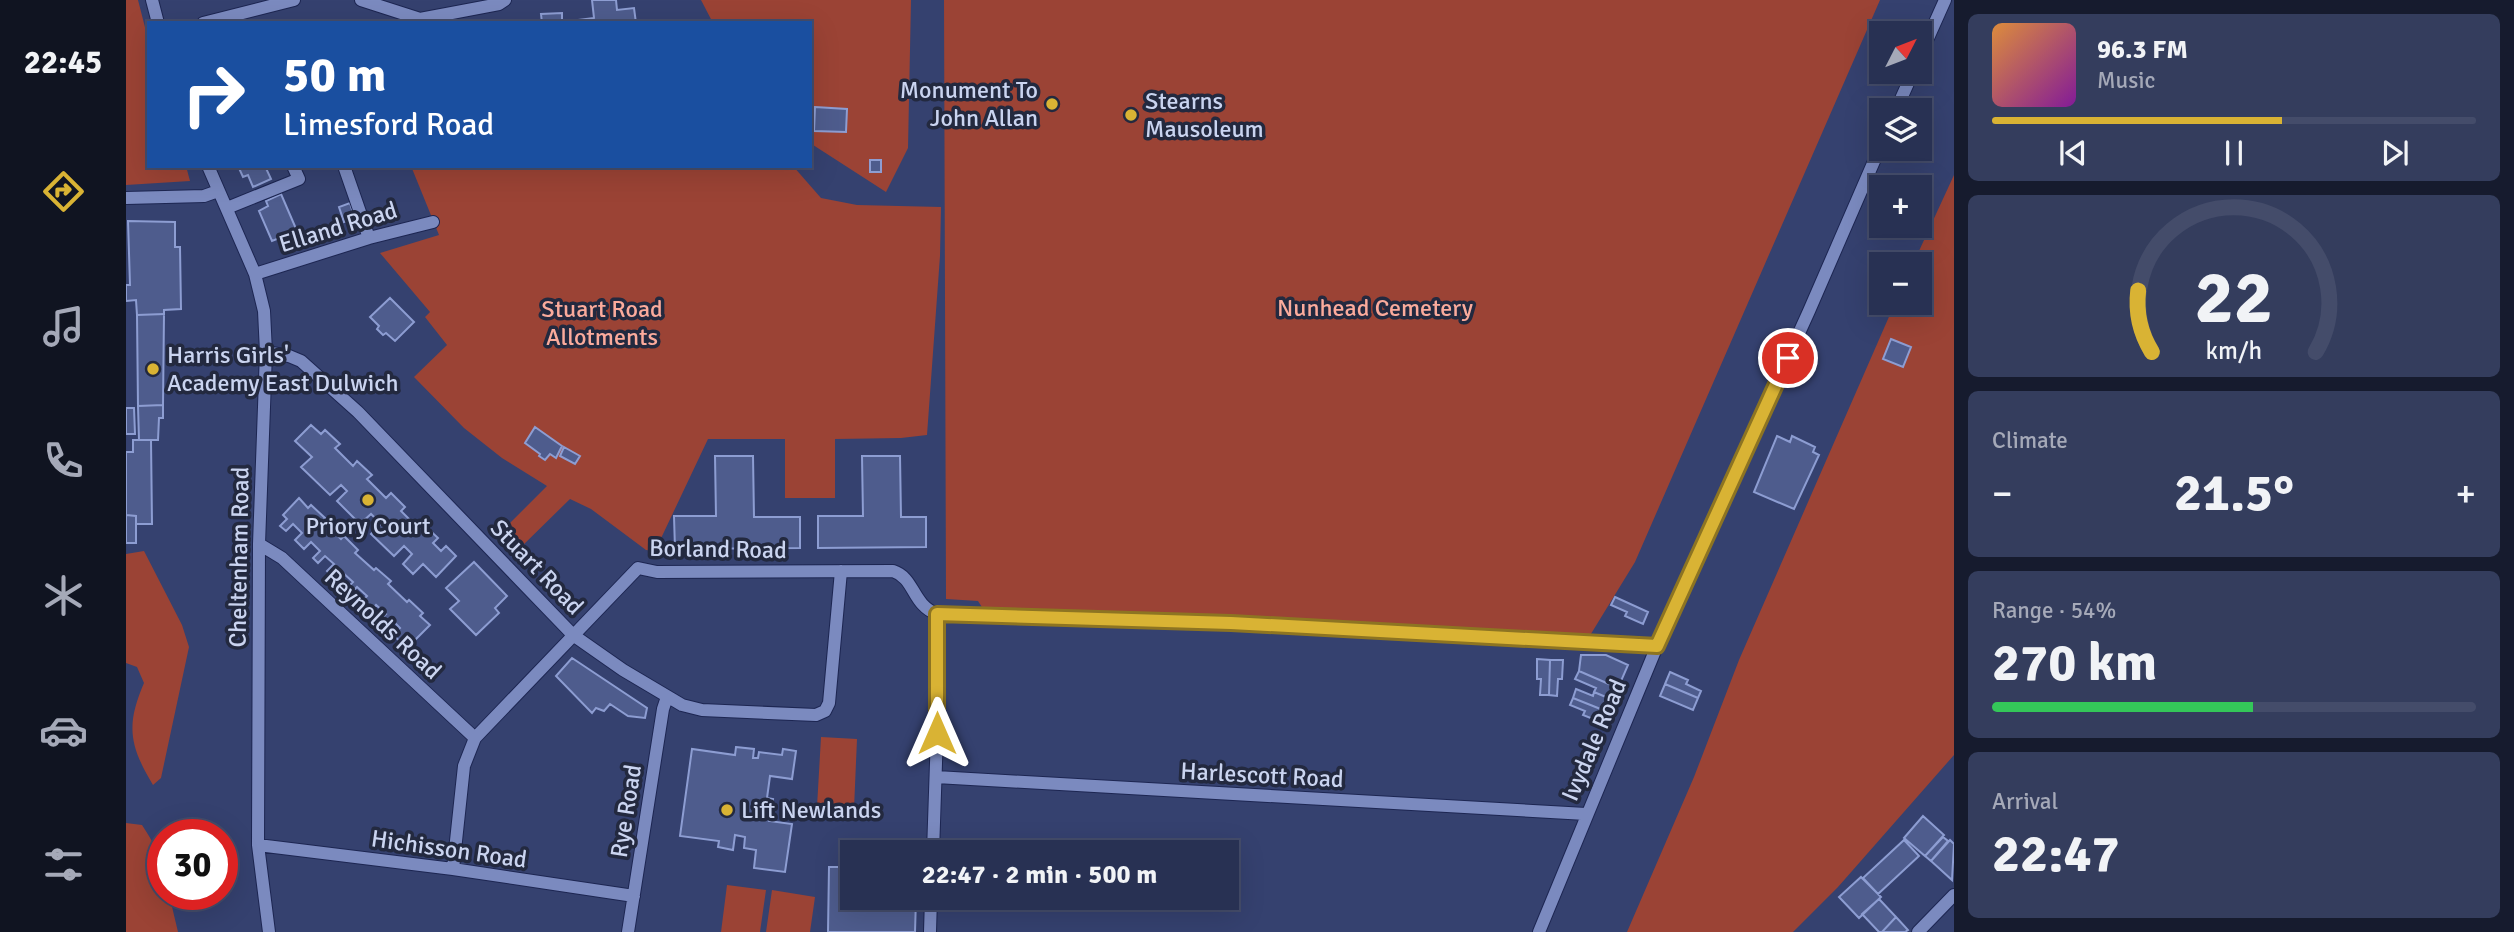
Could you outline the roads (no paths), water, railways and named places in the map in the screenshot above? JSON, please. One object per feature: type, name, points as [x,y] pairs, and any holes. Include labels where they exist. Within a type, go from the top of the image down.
[{"type":"street","points":[[152,0],[157,21]]},
{"type":"street","points":[[211,21],[294,0]]},
{"type":"street","points":[[361,0],[420,19],[499,4],[505,0]]},
{"type":"street","points":[[1932,29],[1945,0]]},
{"type":"street","name":"Ivydale Road","points":[[1539,932],[1657,646],[1810,311],[1874,161]]},
{"type":"street","name":"Cheltenham Road","points":[[209,168],[255,274],[264,312],[266,352],[259,544],[258,845],[269,932]]},
{"type":"street","points":[[227,208],[299,179],[294,168]]},
{"type":"street","points":[[345,168],[369,238]]},
{"type":"street","points":[[126,198],[204,196],[218,191]]},
{"type":"street","name":"Elland Road","points":[[255,274],[369,238],[433,222]]},
{"type":"street","name":"Stuart Road","points":[[266,352],[301,361],[358,412],[573,635],[622,670],[667,697],[692,707],[726,712],[816,715],[825,711],[829,703],[841,571]]},
{"type":"street","name":"Reynolds Road","points":[[259,544],[282,558],[475,738]]},
{"type":"street","name":"Borland Road","points":[[453,869],[464,766],[475,738],[638,568],[657,572],[900,573],[922,606],[937,614]]},
{"type":"street","points":[[933,840],[937,614],[1231,623],[1657,646]]},
{"type":"street","name":"Rye Road","points":[[628,932],[667,697]]},
{"type":"street","name":"Harlescott Road","points":[[936,777],[1586,814]]},
{"type":"street","name":"Hichisson Road","points":[[258,845],[453,869],[634,896]]},
{"type":"street","points":[[1918,932],[1954,895]]},
{"type":"street","points":[[930,932],[931,910]]},
{"type":"place","name":"Monument To John Allan","points":[[1052,104]]},
{"type":"place","name":"Stearns Mausoleum","points":[[1131,115]]},
{"type":"place","name":"Harris Girls' Academy East Dulwich","points":[[153,369]]},
{"type":"place","name":"Priory Court","points":[[368,500]]},
{"type":"place","name":"Lift Newlands","points":[[727,810]]},
{"type":"park label","name":"Nunhead Cemetery","points":[[1375,308]]},
{"type":"park label","name":"Stuart Road Allotments","points":[[602,323]]}]
